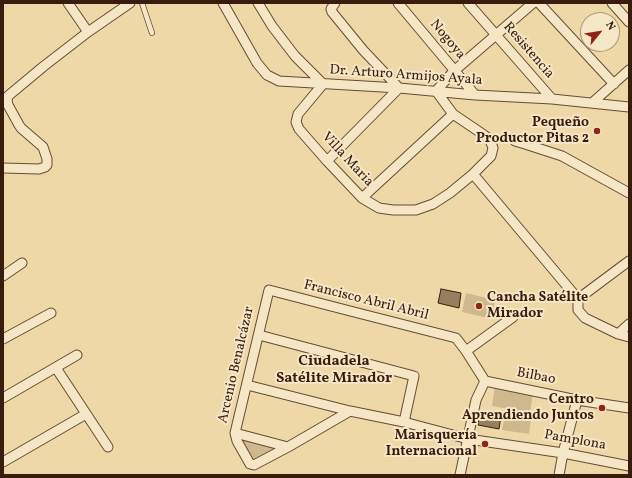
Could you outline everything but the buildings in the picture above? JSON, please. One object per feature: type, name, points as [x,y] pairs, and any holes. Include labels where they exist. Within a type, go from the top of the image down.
[{"type":"street","points":[[68,3],[88,32]]},
{"type":"street","points":[[3,168],[39,169],[45,167],[47,159],[43,147],[21,128],[8,105],[8,96],[88,32],[130,3]]},
{"type":"street","name":"Dr. Arturo Armijos Ayala","points":[[223,3],[257,63],[267,75],[279,81],[552,99],[629,107]]},
{"type":"street","points":[[258,3],[272,26],[295,56],[323,84]]},
{"type":"street","name":"Nogoya","points":[[398,3],[475,95]]},
{"type":"street","name":"Resistencia","points":[[468,3],[552,99]]},
{"type":"street","points":[[362,198],[453,114],[436,91],[454,71],[533,3]]},
{"type":"street","points":[[539,3],[614,84]]},
{"type":"street","points":[[612,3],[629,22]]},
{"type":"street","points":[[327,161],[400,88],[363,50],[332,12],[333,6]]},
{"type":"street","points":[[592,103],[629,70]]},
{"type":"street","name":"Villa Maria","points":[[323,84],[298,114],[296,122],[299,129],[362,198],[379,208],[393,210],[416,210],[433,204],[450,193],[473,174],[491,156],[493,148],[490,140],[453,114]]},
{"type":"street","points":[[514,142],[562,156],[629,193]]},
{"type":"street","points":[[473,174],[578,299],[578,310],[585,318],[618,334],[629,337]]},
{"type":"street","points":[[578,299],[629,261]]},
{"type":"street","points":[[3,276],[22,263]]},
{"type":"street","name":"Arcenio Benalcázar","points":[[269,290],[235,433],[237,442],[252,465],[288,447]]},
{"type":"street","name":"Francisco Abril Abril","points":[[269,290],[456,338],[466,351]]},
{"type":"street","points":[[3,339],[51,313]]},
{"type":"street","points":[[460,475],[476,400],[485,381],[466,351],[513,317]]},
{"type":"street","points":[[618,334],[629,324]]},
{"type":"street","points":[[259,335],[414,376],[404,422]]},
{"type":"street","points":[[3,398],[77,355]]},
{"type":"street","points":[[56,368],[108,447]]},
{"type":"street","name":"Bilbao","points":[[485,381],[577,400],[629,408]]},
{"type":"street","name":"Pamplona","points":[[247,385],[350,411],[404,422],[468,439],[563,453],[629,466]]},
{"type":"street","points":[[559,475],[563,453],[577,400]]},
{"type":"street","points":[[235,433],[288,447],[350,411]]},
{"type":"street","points":[[4,458],[86,414]]},
{"type":"lane","points":[[142,3],[152,33]]},
{"type":"shaded area","name":"Cancha Satélite Mirador","points":[[466,293],[495,300],[492,319],[462,312]]},
{"type":"shaded area","points":[[495,385],[533,393],[530,413],[492,406]]},
{"type":"shaded area","points":[[505,415],[531,419],[529,434],[502,430]]},
{"type":"shaded area","points":[[241,439],[276,449],[253,461]]},
{"type":"place","name":"Pequeño Productor Pitas 2","points":[[597,131]]},
{"type":"place","name":"Cancha Satélite Mirador","points":[[479,306]]},
{"type":"place","name":"Centro Aprendiendo Juntos","points":[[602,408]]},
{"type":"place","name":"Marisquería Internacional","points":[[485,444]]},
{"type":"district","name":"Ciudadela Satélite Mirador","points":[[334,370]]}]
